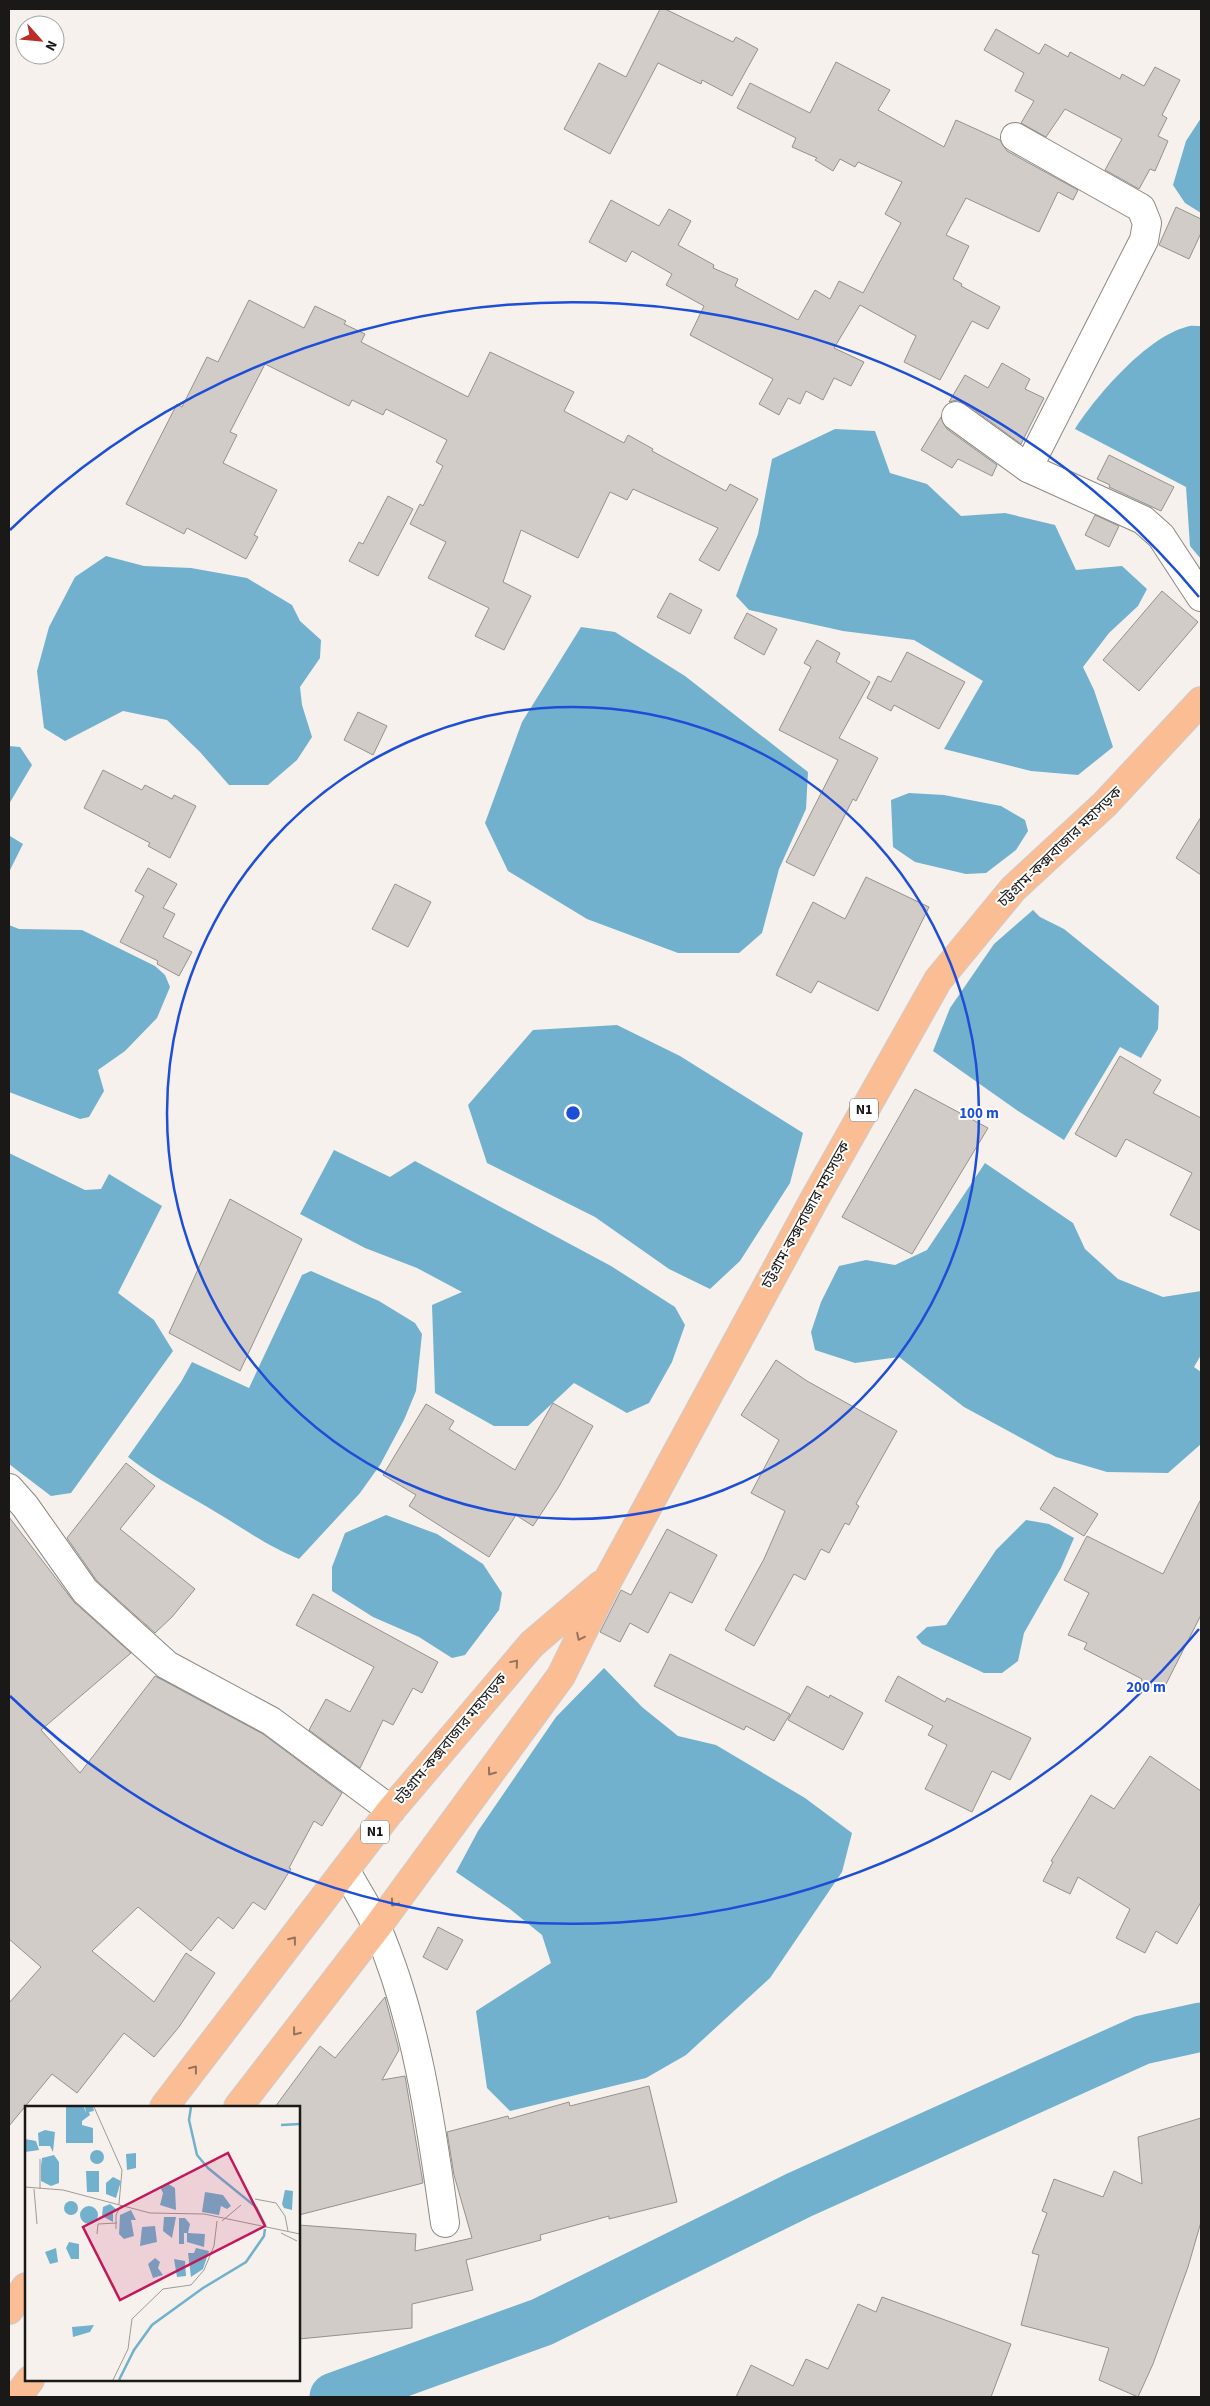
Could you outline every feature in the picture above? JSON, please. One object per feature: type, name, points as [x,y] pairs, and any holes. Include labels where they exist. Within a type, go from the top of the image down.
[{"type":"highway","name":"চট্টগ্রাম-কক্সবাজার মহাসড়ক","points":[[239,2106],[377,1927],[561,1676],[609,1578],[810,1206],[938,980],[1013,889],[1105,804],[1201,701]]},
{"type":"highway","name":"চট্টগ্রাম-কক্সবাজার মহাসড়ক","points":[[165,2106],[391,1810],[532,1644],[609,1578]]},
{"type":"highway","points":[[9,2310],[25,2288]]},
{"type":"highway","points":[[17,2397],[29,2381]]},
{"type":"street","points":[[1015,137],[1141,208],[1147,223],[1144,240],[1028,468]]},
{"type":"street","points":[[956,416],[1028,468],[1143,520],[1161,536],[1201,597]]},
{"type":"street","points":[[9,1488],[25,1506],[85,1592],[167,1665],[271,1721],[391,1810]]},
{"type":"street","points":[[346,1871],[377,1927],[408,2020],[430,2115],[446,2223]]},
{"type":"water","points":[[1201,118],[1201,213],[1185,203],[1173,185],[1186,141]]},
{"type":"water","points":[[1188,326],[1201,326],[1201,559],[1190,546],[1186,487],[1075,429],[1096,400],[1139,355],[1171,333]]},
{"type":"water","points":[[835,429],[875,431],[890,473],[927,484],[961,516],[1005,513],[1055,525],[1076,570],[1122,566],[1147,589],[1138,606],[1109,633],[1083,667],[1094,690],[1113,747],[1078,775],[1031,771],[944,749],[983,681],[914,640],[843,631],[749,610],[736,596],[758,534],[772,459]]},
{"type":"water","points":[[106,556],[144,566],[191,568],[247,578],[292,605],[300,621],[321,640],[320,658],[300,687],[302,705],[312,737],[297,760],[268,785],[229,785],[200,752],[167,720],[123,711],[65,741],[44,728],[37,671],[49,627],[75,577]]},
{"type":"water","points":[[581,627],[615,632],[685,676],[808,772],[806,809],[779,869],[762,933],[739,953],[678,953],[587,919],[508,871],[485,823],[522,722]]},
{"type":"water","points":[[9,746],[20,747],[32,765],[9,804]]},
{"type":"water","points":[[909,793],[944,795],[1001,806],[1025,820],[1028,831],[1016,850],[986,873],[966,874],[915,862],[893,847],[891,800]]},
{"type":"water","points":[[9,832],[10,836],[23,844],[9,872]]},
{"type":"water","points":[[1033,910],[1040,917],[1064,929],[1159,1006],[1158,1029],[1141,1058],[1120,1047],[1064,1140],[1018,1111],[933,1051],[950,1008],[994,944]]},
{"type":"water","points":[[9,925],[19,929],[82,930],[155,966],[165,975],[170,987],[157,1018],[125,1051],[98,1070],[104,1091],[89,1117],[80,1119],[9,1092]]},
{"type":"water","points":[[617,1025],[680,1056],[803,1133],[790,1183],[740,1261],[710,1289],[669,1269],[595,1217],[487,1163],[468,1105],[533,1030]]},
{"type":"water","points":[[334,1150],[390,1177],[415,1161],[611,1266],[675,1307],[685,1325],[672,1362],[649,1403],[627,1413],[574,1383],[528,1426],[494,1426],[435,1393],[432,1305],[462,1292],[417,1268],[365,1248],[300,1214]]},
{"type":"water","points":[[9,1153],[85,1190],[101,1189],[109,1174],[162,1206],[118,1293],[154,1320],[173,1351],[71,1493],[51,1496],[9,1464]]},
{"type":"water","points":[[985,1163],[1073,1223],[1085,1249],[1118,1279],[1163,1297],[1201,1291],[1201,1355],[1194,1367],[1201,1372],[1201,1444],[1168,1473],[1107,1472],[1056,1457],[964,1407],[899,1357],[855,1363],[815,1350],[811,1332],[821,1302],[839,1266],[866,1260],[895,1265],[927,1250]]},
{"type":"water","points":[[311,1271],[379,1301],[415,1323],[422,1334],[416,1391],[404,1420],[380,1465],[360,1493],[299,1559],[258,1538],[161,1480],[128,1457],[181,1382],[192,1362],[249,1388],[302,1275]]},
{"type":"water","points":[[386,1515],[437,1534],[483,1564],[502,1593],[499,1610],[465,1655],[452,1658],[419,1637],[373,1617],[332,1591],[332,1567],[345,1533]]},
{"type":"water","points":[[1026,1520],[1049,1524],[1074,1538],[1061,1568],[1024,1633],[1018,1661],[1002,1673],[984,1673],[922,1644],[916,1637],[927,1627],[946,1625],[996,1550]]},
{"type":"water","points":[[604,1668],[642,1707],[678,1736],[716,1745],[805,1798],[852,1833],[842,1872],[770,1978],[686,2055],[646,2078],[510,2111],[487,2088],[476,2011],[551,1963],[542,1935],[510,1909],[456,1872],[478,1831],[556,1717]]},
{"type":"building","points":[[660,9],[665,9],[733,42],[736,37],[758,49],[732,96],[702,80],[701,84],[658,63],[610,154],[564,129],[599,63],[626,77]]},
{"type":"building","points":[[996,29],[1039,54],[1045,44],[1068,57],[1070,52],[1120,79],[1122,74],[1144,86],[1155,67],[1180,80],[1162,115],[1167,118],[1158,136],[1168,141],[1155,171],[1150,169],[1139,189],[1105,170],[1122,139],[1065,109],[1046,137],[1021,123],[1034,101],[1015,91],[1024,73],[984,50]]},
{"type":"building","points":[[836,62],[890,90],[878,110],[944,147],[956,120],[1000,140],[1007,151],[1078,190],[1073,200],[1058,192],[1039,232],[966,198],[946,235],[969,246],[953,279],[962,284],[961,286],[1000,307],[988,329],[972,321],[940,380],[904,362],[916,336],[860,305],[834,348],[864,362],[851,386],[834,378],[823,400],[806,391],[800,404],[788,398],[779,415],[759,404],[773,379],[690,335],[704,306],[666,285],[672,274],[632,251],[626,262],[589,242],[611,200],[659,226],[669,209],[691,221],[678,245],[714,265],[713,268],[738,279],[735,286],[798,320],[815,290],[830,299],[839,281],[863,293],[901,223],[885,214],[902,182],[858,162],[855,167],[840,159],[833,171],[815,160],[817,158],[792,147],[796,138],[737,108],[750,83],[810,113]]},
{"type":"building","points":[[1176,207],[1201,219],[1201,233],[1189,259],[1159,245]]},
{"type":"building","points":[[249,300],[304,328],[315,306],[346,321],[344,324],[365,334],[361,342],[468,397],[490,352],[574,392],[564,411],[624,443],[628,435],[653,449],[652,451],[726,491],[730,484],[758,499],[719,571],[699,560],[718,528],[633,489],[627,500],[610,492],[578,558],[521,530],[503,582],[531,596],[504,650],[475,636],[489,608],[428,578],[446,542],[410,524],[420,504],[423,506],[443,466],[436,462],[447,440],[386,409],[383,415],[352,400],[349,406],[265,364],[230,432],[237,435],[223,463],[277,490],[254,535],[258,537],[246,559],[187,528],[184,534],[126,504],[177,404],[182,407],[207,357],[218,362]]},
{"type":"building","points":[[1002,363],[1030,379],[1025,389],[1044,398],[1021,444],[965,403],[957,400],[949,402],[965,375],[988,388]]},
{"type":"building","points":[[941,417],[947,429],[997,465],[992,476],[958,459],[952,468],[921,450]]},
{"type":"building","points":[[1109,455],[1174,487],[1161,511],[1109,487],[1110,485],[1097,479]]},
{"type":"building","points":[[388,496],[413,509],[378,576],[349,561],[359,542],[363,544]]},
{"type":"building","points":[[1095,515],[1119,526],[1109,547],[1085,535]]},
{"type":"building","points":[[1162,591],[1198,622],[1139,691],[1103,660]]},
{"type":"building","points":[[670,593],[702,610],[690,634],[657,617]]},
{"type":"building","points":[[747,613],[777,629],[764,655],[734,638]]},
{"type":"building","points":[[817,640],[840,653],[836,662],[870,682],[839,738],[878,758],[856,801],[853,799],[814,876],[786,862],[838,760],[779,730],[811,667],[804,663]]},
{"type":"building","points":[[907,652],[965,682],[939,729],[894,705],[891,711],[867,698],[878,676],[891,682]]},
{"type":"building","points":[[358,712],[387,726],[373,755],[344,740]]},
{"type":"building","points":[[103,770],[142,790],[145,785],[172,799],[174,795],[196,806],[170,858],[148,846],[150,843],[84,808]]},
{"type":"building","points":[[1201,817],[1201,875],[1176,858]]},
{"type":"building","points":[[148,868],[177,884],[163,908],[175,914],[163,937],[192,952],[179,976],[157,964],[158,961],[120,942],[144,896],[135,891]]},
{"type":"building","points":[[866,877],[929,907],[878,1011],[818,981],[811,993],[776,975],[813,902],[845,919]]},
{"type":"building","points":[[395,884],[431,902],[408,947],[372,929]]},
{"type":"building","points":[[1120,1056],[1161,1080],[1153,1093],[1201,1118],[1201,1231],[1170,1215],[1192,1173],[1126,1139],[1116,1157],[1075,1134]]},
{"type":"building","points":[[915,1089],[988,1128],[912,1254],[842,1217]]},
{"type":"building","points":[[230,1199],[302,1239],[240,1371],[169,1333]]},
{"type":"building","points":[[776,1360],[807,1381],[897,1431],[856,1504],[859,1506],[849,1525],[845,1523],[829,1553],[821,1549],[805,1580],[794,1574],[754,1646],[725,1630],[764,1559],[785,1511],[751,1493],[779,1440],[741,1415]]},
{"type":"building","points":[[553,1403],[593,1426],[558,1488],[533,1526],[516,1515],[489,1557],[409,1506],[416,1495],[383,1475],[426,1404],[454,1421],[449,1429],[515,1470]]},
{"type":"building","points":[[126,1463],[155,1486],[120,1529],[195,1589],[172,1617],[155,1633],[97,1581],[67,1538]]},
{"type":"building","points":[[1054,1487],[1098,1514],[1084,1536],[1040,1509]]},
{"type":"building","points":[[1201,1499],[1201,1615],[1162,1692],[1141,1681],[1142,1679],[1084,1649],[1087,1643],[1068,1635],[1089,1593],[1064,1580],[1087,1536],[1163,1574]]},
{"type":"building","points":[[9,1517],[74,1602],[131,1653],[41,1730],[80,1773],[155,1676],[263,1734],[342,1793],[322,1826],[314,1821],[289,1868],[291,1869],[265,1910],[253,1902],[233,1929],[218,1917],[191,1951],[138,1907],[92,1951],[154,2002],[186,1953],[215,1973],[179,2027],[154,2057],[124,2033],[77,2093],[52,2074],[9,2126],[9,2003],[41,1967],[9,1939]]},
{"type":"building","points":[[667,1529],[717,1555],[692,1603],[670,1592],[648,1633],[630,1623],[620,1642],[600,1632],[621,1590],[631,1595]]},
{"type":"building","points":[[313,1594],[438,1662],[422,1693],[413,1688],[393,1725],[383,1720],[360,1768],[309,1730],[326,1699],[350,1712],[374,1667],[296,1625]]},
{"type":"building","points":[[670,1654],[790,1714],[774,1741],[746,1726],[744,1730],[654,1686]]},
{"type":"building","points":[[898,1676],[945,1702],[947,1698],[1031,1738],[1010,1780],[992,1771],[972,1812],[925,1789],[947,1745],[928,1735],[933,1726],[885,1701]]},
{"type":"building","points":[[807,1686],[829,1698],[830,1695],[863,1713],[843,1750],[788,1720]]},
{"type":"building","points":[[1150,1756],[1201,1791],[1201,1902],[1177,1944],[1156,1931],[1145,1953],[1116,1938],[1130,1909],[1078,1877],[1070,1894],[1043,1881],[1053,1862],[1051,1861],[1091,1795],[1114,1809]]},
{"type":"building","points":[[438,1927],[463,1940],[447,1970],[423,1957]]},
{"type":"building","points":[[385,1997],[399,2050],[382,2080],[405,2076],[423,2183],[300,2215],[300,2106],[276,2106],[320,2046],[335,2058]]},
{"type":"building","points":[[649,2086],[677,2202],[609,2219],[609,2216],[540,2235],[541,2240],[466,2260],[473,2290],[412,2304],[412,2328],[300,2339],[300,2225],[416,2234],[415,2251],[472,2238],[454,2175],[447,2132],[508,2116],[509,2119],[569,2102],[570,2106]]},
{"type":"building","points":[[1201,2118],[1201,2222],[1188,2267],[1153,2364],[1138,2397],[1099,2380],[1109,2348],[1021,2325],[1039,2255],[1032,2253],[1047,2213],[1042,2211],[1054,2179],[1103,2197],[1114,2171],[1142,2184],[1138,2137]]},
{"type":"building","points":[[882,2297],[1011,2344],[991,2397],[736,2397],[751,2365],[793,2386],[806,2359],[828,2369],[858,2304],[876,2312]]},
{"type":"waterway","points":[[334,2397],[542,2322],[799,2195],[1142,2040],[1201,2027]]}]
